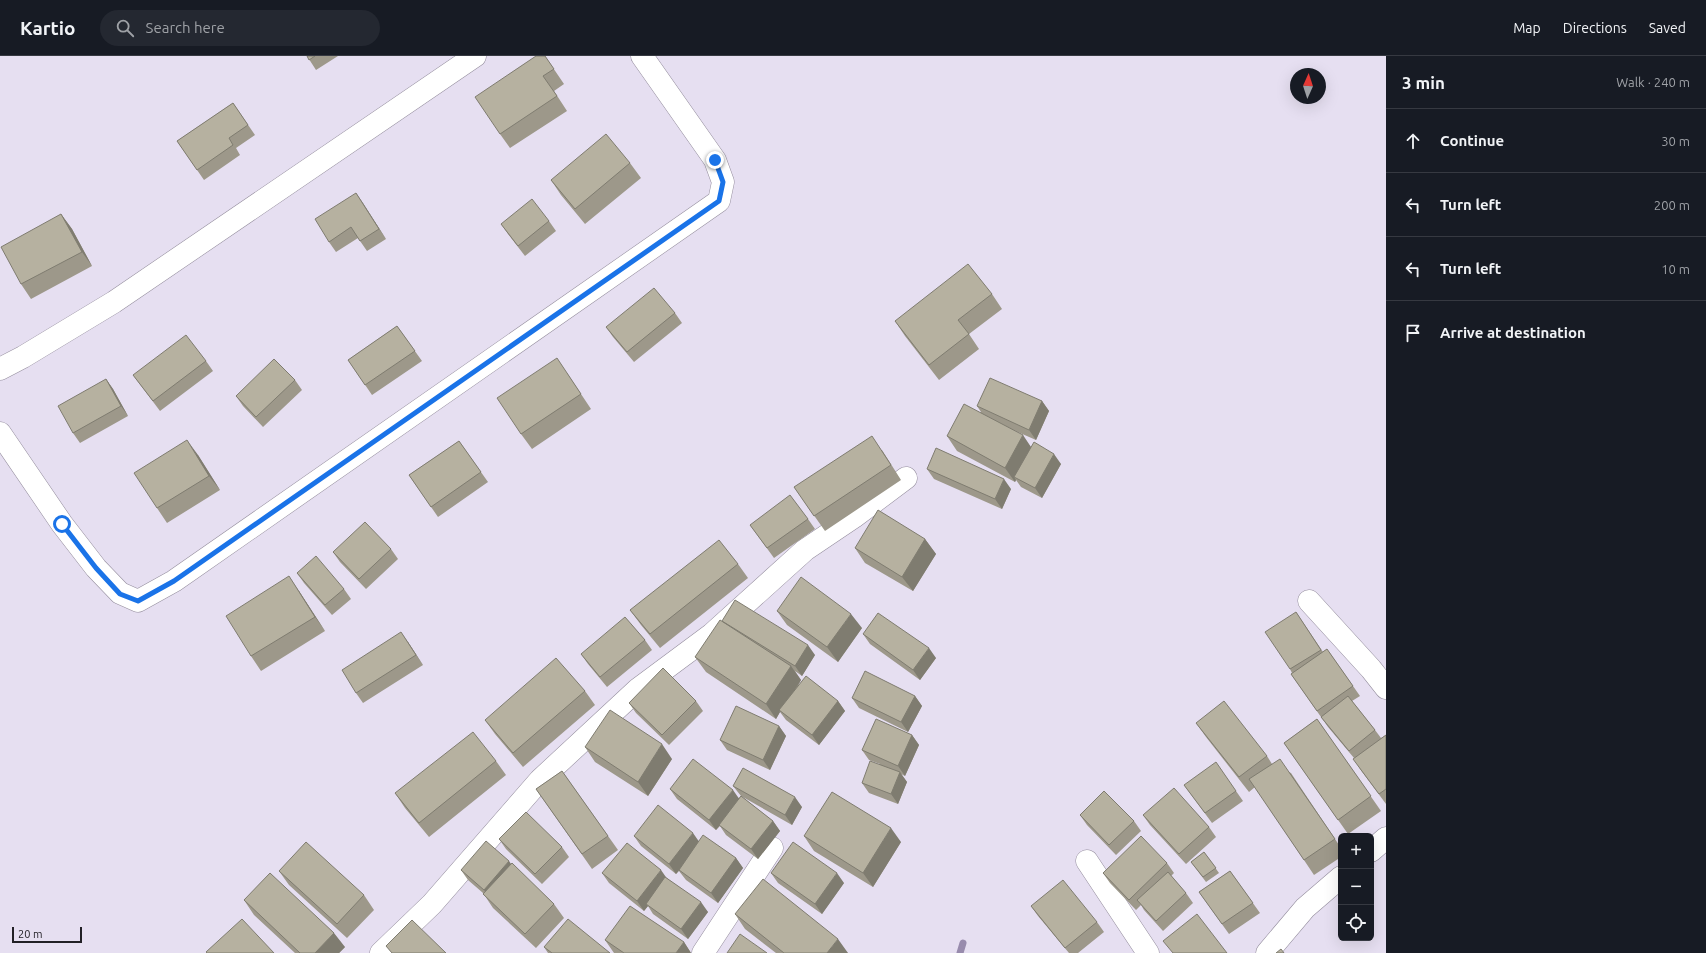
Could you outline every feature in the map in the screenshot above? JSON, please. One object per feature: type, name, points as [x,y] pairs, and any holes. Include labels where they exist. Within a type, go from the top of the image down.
[{"type":"street","points":[[0,369],[23,357],[114,302],[475,56]]},
{"type":"street","points":[[0,433],[62,524],[96,568],[120,594],[138,601],[174,581],[719,201],[723,182],[715,160],[642,56]]},
{"type":"street","points":[[382,953],[432,904],[540,780],[638,689],[712,634],[805,550],[854,517],[906,478]]},
{"type":"street","points":[[1308,601],[1371,669],[1386,688]]},
{"type":"street","points":[[1374,848],[1386,838]]},
{"type":"street","points":[[703,953],[772,848]]},
{"type":"street","points":[[1087,861],[1148,953]]},
{"type":"street","points":[[1267,953],[1305,908],[1338,880]]},
{"type":"building","points":[[307,56],[315,56],[309,60]]},
{"type":"building","points":[[536,56],[545,56],[554,69],[543,76],[557,96],[500,134],[475,97]]},
{"type":"building","points":[[233,103],[248,125],[229,138],[233,145],[197,170],[177,141]]},
{"type":"building","points":[[606,134],[630,163],[575,209],[551,180]]},
{"type":"building","points":[[356,193],[379,229],[360,241],[351,227],[329,242],[315,219]]},
{"type":"building","points":[[532,199],[549,221],[518,246],[501,224]]},
{"type":"building","points":[[61,214],[82,252],[21,284],[1,247]]},
{"type":"building","points":[[968,264],[992,294],[958,320],[969,334],[929,365],[895,321]]},
{"type":"building","points":[[654,288],[675,313],[627,352],[606,327]]},
{"type":"building","points":[[397,326],[415,351],[365,385],[348,360]]},
{"type":"building","points":[[186,335],[206,361],[153,401],[133,375]]},
{"type":"building","points":[[557,358],[581,394],[521,434],[497,398]]},
{"type":"building","points":[[274,359],[295,380],[256,417],[236,396]]},
{"type":"building","points":[[990,378],[1042,401],[1029,430],[977,406]]},
{"type":"building","points":[[106,379],[121,406],[73,433],[58,406]]},
{"type":"building","points":[[964,404],[1023,435],[1005,468],[947,436]]},
{"type":"building","points":[[872,436],[891,465],[814,516],[794,487]]},
{"type":"building","points":[[187,440],[209,476],[157,508],[134,473]]},
{"type":"building","points":[[459,441],[481,472],[431,507],[409,475]]},
{"type":"building","points":[[1034,442],[1054,454],[1035,488],[1014,477]]},
{"type":"building","points":[[936,448],[1004,479],[995,499],[927,469]]},
{"type":"building","points":[[790,495],[808,519],[767,548],[750,525]]},
{"type":"building","points":[[878,510],[925,539],[902,577],[855,548]]},
{"type":"building","points":[[365,522],[391,549],[359,579],[333,552]]},
{"type":"building","points":[[719,540],[738,564],[650,634],[630,610]]},
{"type":"building","points":[[316,556],[344,589],[325,605],[297,573]]},
{"type":"building","points":[[289,576],[315,617],[251,656],[226,616]]},
{"type":"building","points":[[801,577],[851,614],[827,647],[777,611]]},
{"type":"building","points":[[735,600],[808,645],[795,666],[722,621]]},
{"type":"building","points":[[1296,612],[1321,650],[1290,669],[1265,632]]},
{"type":"building","points":[[878,613],[929,648],[913,670],[863,634]]},
{"type":"building","points":[[625,617],[645,640],[600,677],[581,654]]},
{"type":"building","points":[[720,620],[791,666],[766,704],[695,657]]},
{"type":"building","points":[[401,632],[416,655],[356,693],[342,670]]},
{"type":"building","points":[[1327,649],[1353,686],[1317,711],[1291,674]]},
{"type":"building","points":[[556,658],[585,691],[513,753],[485,720]]},
{"type":"building","points":[[663,668],[696,701],[662,735],[629,703]]},
{"type":"building","points":[[865,671],[915,696],[901,722],[852,698]]},
{"type":"building","points":[[806,676],[838,701],[812,735],[779,710]]},
{"type":"building","points":[[1348,696],[1375,730],[1349,751],[1321,717]]},
{"type":"building","points":[[1224,701],[1267,756],[1239,777],[1196,723]]},
{"type":"building","points":[[736,706],[779,726],[763,760],[720,740]]},
{"type":"building","points":[[610,710],[662,744],[638,782],[585,747]]},
{"type":"building","points":[[876,719],[912,735],[898,766],[862,750]]},
{"type":"building","points":[[1317,719],[1371,796],[1338,820],[1284,743]]},
{"type":"building","points":[[473,732],[496,761],[419,823],[395,793]]},
{"type":"building","points":[[1386,735],[1386,789],[1379,794],[1353,759]]},
{"type":"building","points":[[693,759],[733,790],[709,820],[670,789]]},
{"type":"building","points":[[1280,759],[1335,839],[1304,860],[1249,779]]},
{"type":"building","points":[[870,761],[900,772],[891,794],[862,783]]},
{"type":"building","points":[[1216,762],[1236,791],[1205,813],[1184,785]]},
{"type":"building","points":[[743,768],[795,797],[785,815],[733,786]]},
{"type":"building","points":[[562,771],[608,836],[582,854],[536,789]]},
{"type":"building","points":[[1174,788],[1209,827],[1179,854],[1143,815]]},
{"type":"building","points":[[1104,791],[1134,821],[1109,845],[1080,815]]},
{"type":"building","points":[[832,792],[891,828],[863,873],[804,836]]},
{"type":"building","points":[[741,796],[773,821],[751,849],[719,825]]},
{"type":"building","points":[[658,805],[693,833],[669,864],[634,836]]},
{"type":"building","points":[[526,812],[562,847],[535,874],[499,839]]},
{"type":"building","points":[[703,835],[736,858],[711,893],[679,870]]},
{"type":"building","points":[[1141,836],[1167,863],[1129,900],[1103,873]]},
{"type":"building","points":[[486,841],[509,861],[484,890],[461,870]]},
{"type":"building","points":[[306,842],[364,895],[337,924],[279,871]]},
{"type":"building","points":[[793,842],[837,873],[815,904],[771,873]]},
{"type":"building","points":[[627,843],[661,870],[637,901],[602,873]]},
{"type":"building","points":[[1204,852],[1216,868],[1203,877],[1191,862]]},
{"type":"building","points":[[512,863],[554,904],[525,934],[483,894]]},
{"type":"building","points":[[1230,871],[1253,903],[1222,924],[1199,892]]},
{"type":"building","points":[[1168,872],[1186,893],[1156,921],[1137,900]]},
{"type":"building","points":[[270,873],[334,933],[315,953],[300,953],[244,900]]},
{"type":"building","points":[[665,877],[701,902],[681,929],[646,904]]},
{"type":"building","points":[[763,879],[838,939],[827,953],[784,953],[735,914]]},
{"type":"building","points":[[1063,880],[1097,922],[1065,948],[1031,906]]},
{"type":"building","points":[[630,906],[684,942],[676,953],[624,953],[605,940]]},
{"type":"building","points":[[1197,914],[1227,953],[1173,953],[1163,941]]},
{"type":"building","points":[[242,919],[274,953],[206,952]]},
{"type":"building","points":[[568,919],[610,953],[552,953],[544,947]]},
{"type":"building","points":[[412,920],[446,953],[392,953],[386,946]]},
{"type":"building","points":[[740,934],[767,953],[727,953]]},
{"type":"building","points":[[1281,949],[1284,953],[1276,953]]},
{"type":"waterway","points":[[960,953],[963,943]]},
{"type":"route","points":[[62,524],[96,568],[120,594],[138,601],[174,581],[719,201],[723,182],[715,160]]}]
